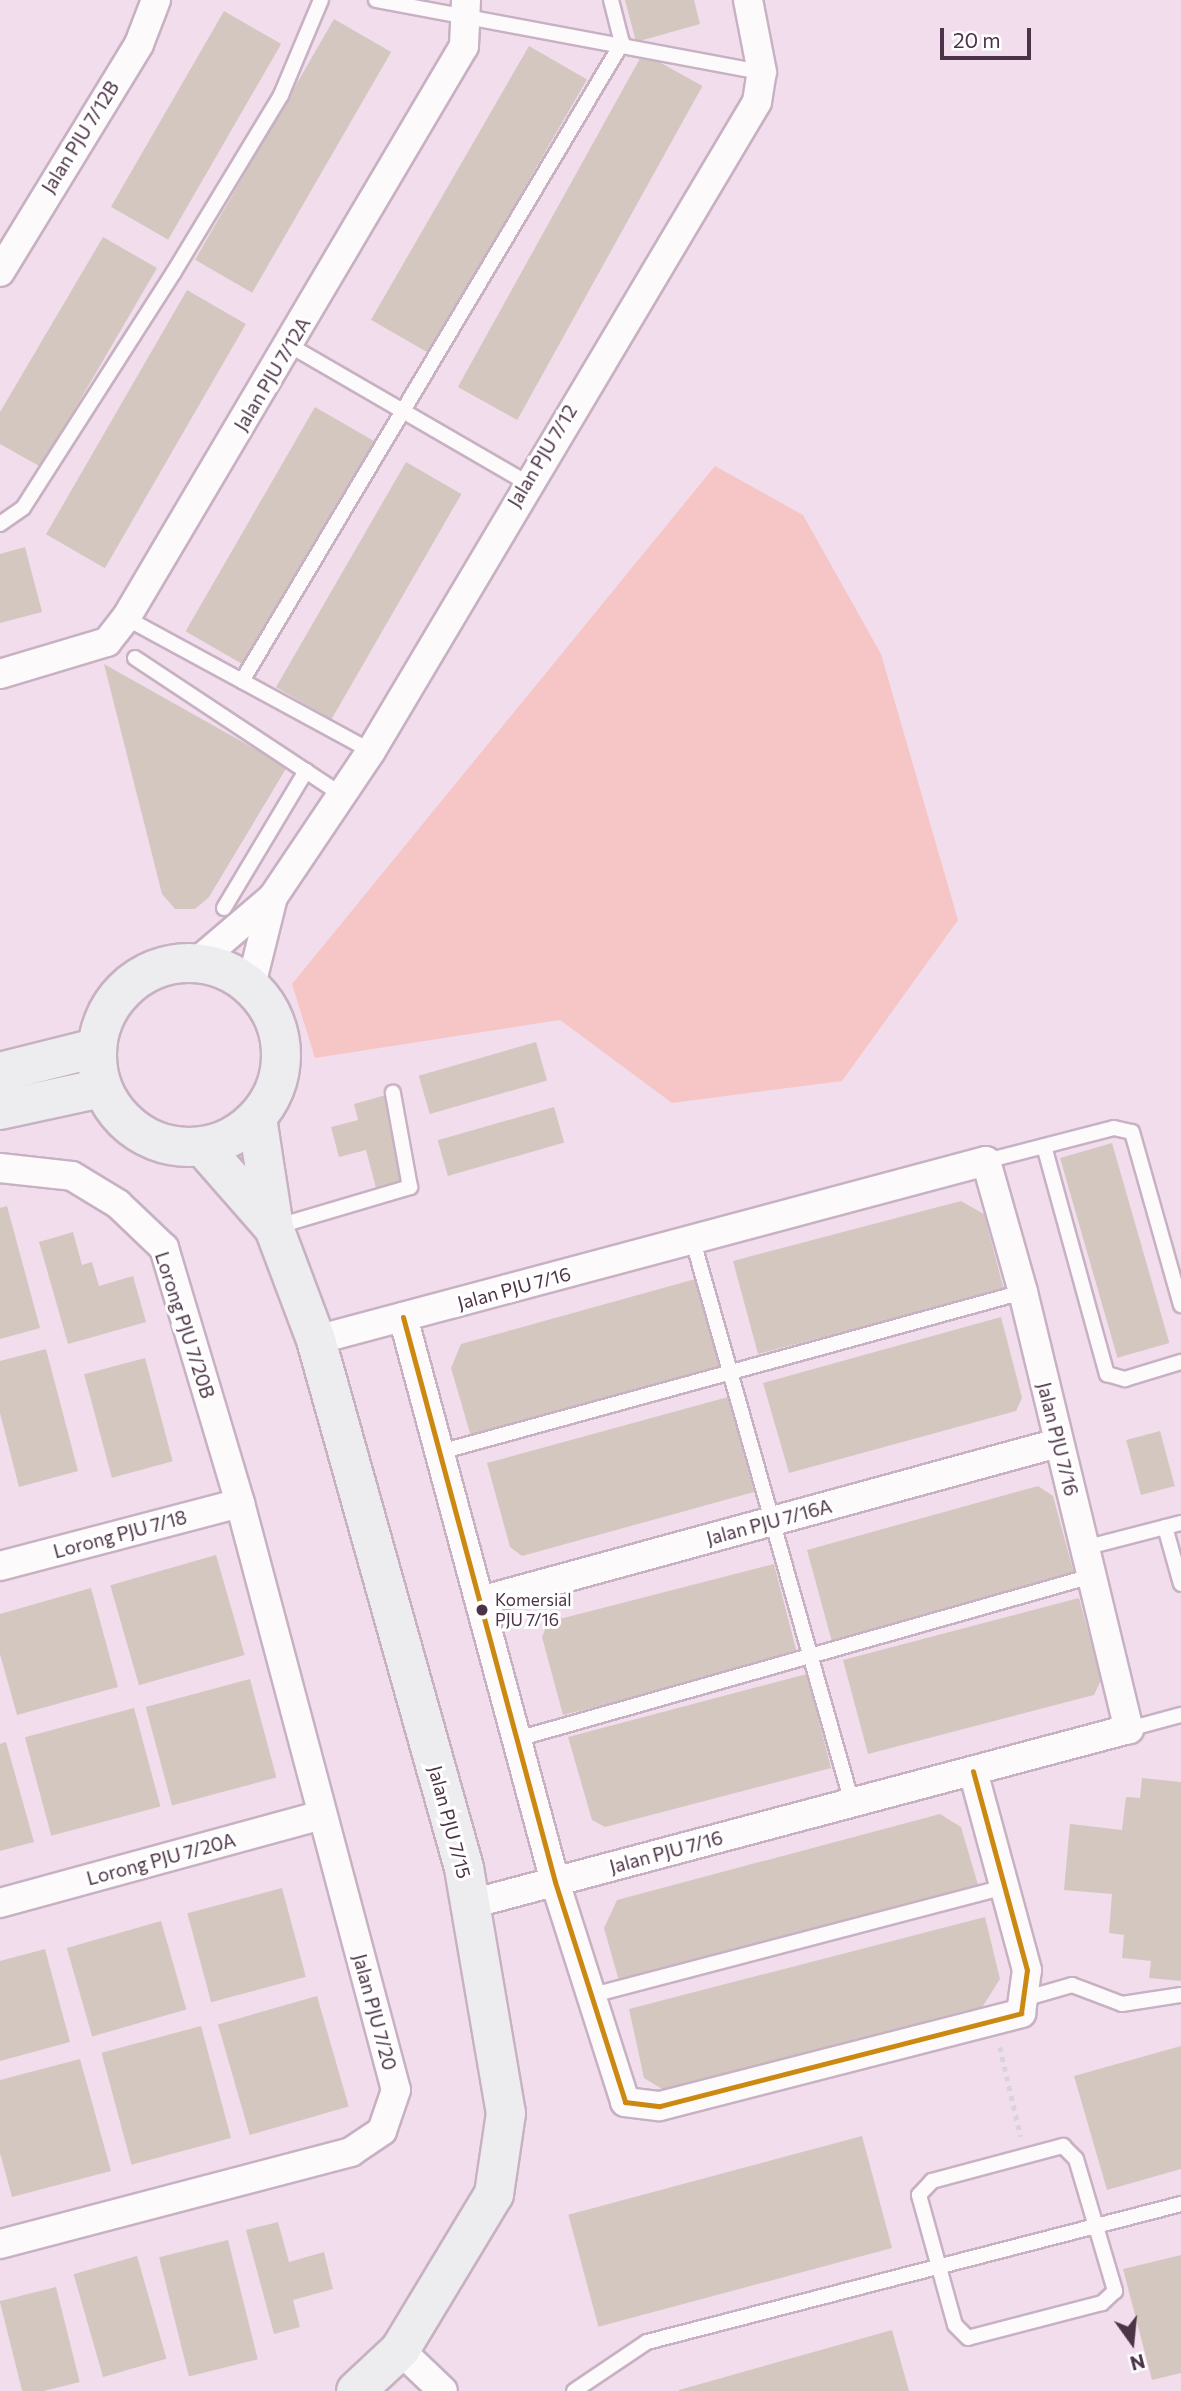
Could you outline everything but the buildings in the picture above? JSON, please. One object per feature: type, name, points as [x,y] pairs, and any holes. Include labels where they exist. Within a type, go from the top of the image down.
[{"type":"street","name":"Jalan PJU 7/12B","points":[[0,272],[139,44],[156,0]]},
{"type":"street","name":"Jalan PJU 7/12","points":[[197,962],[273,897],[371,751],[525,482],[757,102],[762,72],[748,0]]},
{"type":"street","name":"Jalan PJU 7/12A","points":[[0,674],[107,642],[126,618],[464,46],[467,6]]},
{"type":"street","name":"Jalan PJU 7/12","points":[[251,985],[273,897]]},
{"type":"street","points":[[197,962],[251,985],[277,1026],[282,1065],[257,1118],[233,1137],[204,1147],[171,1146],[142,1136],[118,1115],[102,1088],[96,1048],[103,1020],[133,982],[168,965],[197,962]]},
{"type":"street","points":[[0,1072],[96,1048]]},
{"type":"street","points":[[0,1110],[102,1088]]},
{"type":"street","name":"Jalan PJU 7/15","points":[[257,1118],[274,1228],[316,1340],[471,1904],[506,2113],[494,2194],[400,2350],[356,2391]]},
{"type":"street","name":"Jalan PJU 7/15","points":[[204,1147],[274,1228]]},
{"type":"street","name":"Jalan PJU 7/16","points":[[316,1340],[986,1161],[1023,1292],[1129,1729],[471,1904]]},
{"type":"street","name":"Lorong PJU 7/20B","points":[[0,1168],[72,1176],[118,1204],[164,1248],[240,1503]]},
{"type":"street","points":[[403,1317],[555,1882],[618,2091],[625,2102],[646,2109],[1005,2022],[1021,2013],[1027,1998],[1005,1887],[973,1771]]},
{"type":"street","name":"Jalan PJU 7/16A","points":[[480,1601],[1058,1443]]},
{"type":"street","name":"Lorong PJU 7/18","points":[[0,1566],[240,1503]]},
{"type":"street","name":"Jalan PJU 7/20","points":[[0,2244],[351,2152],[382,2131],[396,2090],[240,1503]]},
{"type":"street","name":"Lorong PJU 7/20A","points":[[0,1903],[322,1815]]},
{"type":"street","points":[[400,2350],[443,2391]]},
{"type":"lane","points":[[0,524],[23,508],[174,272],[281,95],[321,0]]},
{"type":"lane","points":[[376,0],[467,6],[622,43],[762,72]]},
{"type":"lane","points":[[242,681],[400,409],[622,43],[611,0]]},
{"type":"lane","points":[[289,345],[525,482]]},
{"type":"lane","points":[[126,618],[371,751]]},
{"type":"lane","points":[[135,657],[342,795]]},
{"type":"lane","points":[[224,908],[306,771]]},
{"type":"lane","points":[[274,1228],[410,1187],[414,1177],[393,1093]]},
{"type":"lane","points":[[986,1161],[1114,1128],[1132,1132],[1181,1305]]},
{"type":"lane","points":[[1044,1146],[1107,1374],[1125,1379],[1181,1362]]},
{"type":"lane","points":[[692,1241],[852,1803]]},
{"type":"lane","points":[[440,1452],[1023,1292]]},
{"type":"lane","points":[[1084,1548],[1181,1523]]},
{"type":"lane","points":[[1166,1527],[1181,1584]]},
{"type":"lane","points":[[517,1738],[1092,1576]]},
{"type":"lane","points":[[1129,1729],[1181,1715]]},
{"type":"lane","points":[[589,1996],[1005,1887]]},
{"type":"lane","points":[[1027,1998],[1072,1985],[1122,2004],[1181,1995]]},
{"type":"lane","points":[[1053,2147],[1071,2151],[1114,2281],[1110,2299],[977,2337],[955,2325],[919,2204],[924,2186],[1025,2155],[1053,2147]]},
{"type":"lane","points":[[574,2391],[647,2342],[1181,2204]]},
{"type":"path","points":[[1000,2051],[1025,2155]]},
{"type":"shaded area","points":[[715,466],[803,515],[881,654],[958,920],[842,1081],[672,1103],[560,1020],[315,1058],[292,984]]},
{"type":"transit line","points":[[403,1317],[555,1882],[625,2102],[660,2106],[1021,2013],[1027,1970],[973,1771]]},
{"type":"place","name":"Komersial PJU 7/16","points":[[482,1610]]}]
